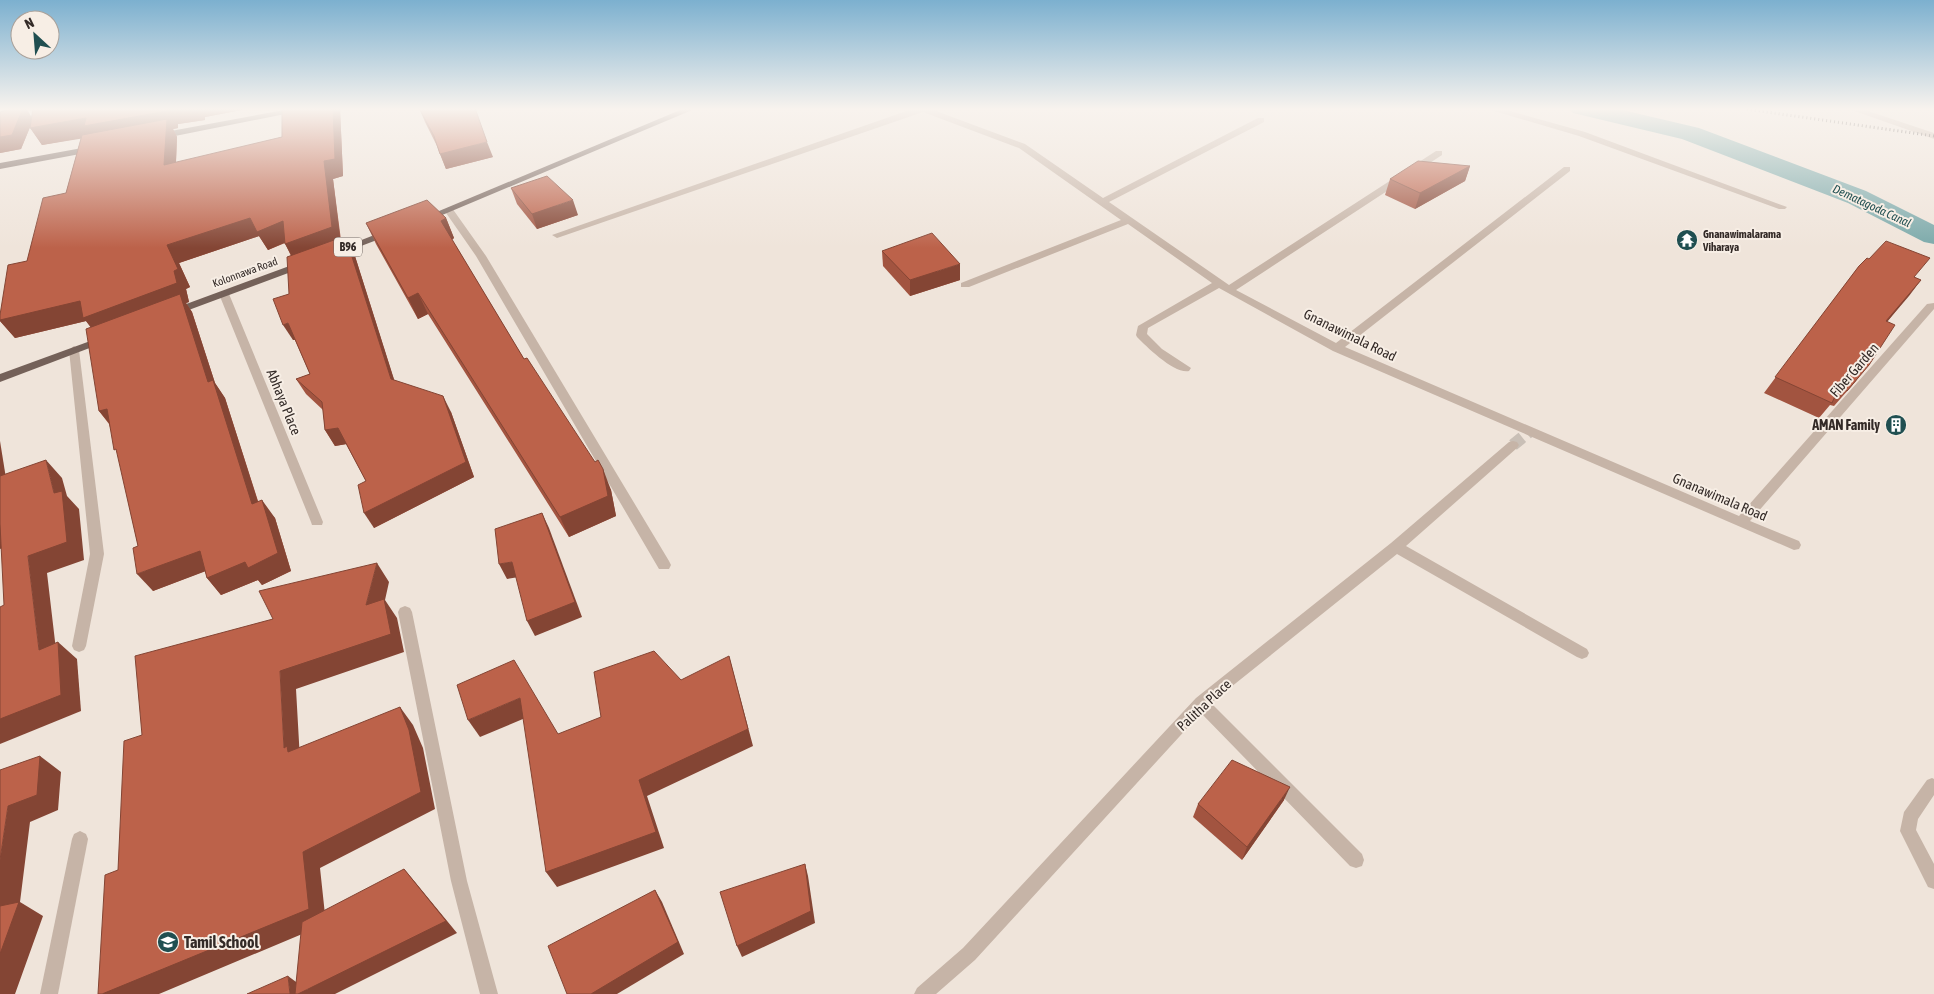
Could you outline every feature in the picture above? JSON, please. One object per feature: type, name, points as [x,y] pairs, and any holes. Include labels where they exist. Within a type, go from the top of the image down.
[{"type":"main road","points":[[0,166],[62,154]]},
{"type":"main road","points":[[413,223],[582,154]]},
{"type":"main road","name":"Kolonnawa Road","points":[[168,315],[395,230]]},
{"type":"main road","points":[[0,378],[112,336]]},
{"type":"street","points":[[557,235],[789,154]]},
{"type":"street","name":"Gnanawimala Road","points":[[1034,154],[1229,290],[1337,348],[1794,545]]},
{"type":"street","points":[[1103,202],[1195,154]]},
{"type":"street","points":[[1229,290],[1437,154]]},
{"type":"street","points":[[1638,154],[1782,207]]},
{"type":"street","points":[[1337,348],[1567,169]]},
{"type":"street","points":[[449,210],[481,256],[664,565]]},
{"type":"street","points":[[965,285],[1129,220]]},
{"type":"street","points":[[1186,368],[1158,352],[1142,335],[1142,326],[1219,283]]},
{"type":"street","name":"Abhaya Place","points":[[224,294],[317,522]]},
{"type":"street","name":"Fiber Garden","points":[[1741,522],[1931,306]]},
{"type":"street","points":[[74,350],[97,554],[79,646]]},
{"type":"street","name":"Palitha Place","points":[[923,994],[969,954],[1202,703],[1396,546],[1513,445]]},
{"type":"street","points":[[1396,546],[1582,653]]},
{"type":"street","points":[[405,612],[459,881],[489,994]]},
{"type":"street","points":[[1202,703],[1356,860]]},
{"type":"street","points":[[1932,785],[1910,817],[1908,831],[1934,881]]},
{"type":"street","points":[[49,994],[80,839]]},
{"type":"building","points":[[77,154],[165,154],[164,165],[209,154],[335,154],[335,159],[324,161],[332,227],[285,244],[283,221],[257,232],[250,218],[167,245],[178,269],[174,271],[177,283],[83,318],[80,301],[0,320],[8,265],[27,261],[43,198],[66,193]]},
{"type":"building","points":[[1418,161],[1470,166],[1420,193],[1390,179]]},
{"type":"building","points":[[547,176],[573,200],[532,214],[511,188]]},
{"type":"building","points":[[427,200],[446,218],[441,221],[524,359],[527,358],[595,462],[598,460],[603,469],[608,496],[560,517],[418,293],[408,298],[366,223]]},
{"type":"building","points":[[932,233],[960,264],[910,280],[882,251]]},
{"type":"building","points":[[346,238],[391,379],[443,396],[466,462],[364,513],[358,485],[366,481],[338,428],[325,430],[322,402],[296,379],[310,374],[288,323],[283,325],[273,299],[289,294],[287,257],[334,240],[335,243]]},
{"type":"building","points":[[1886,241],[1930,258],[1914,277],[1921,280],[1886,321],[1895,325],[1869,365],[1847,391],[1839,387],[1832,403],[1775,377],[1859,266],[1867,258],[1869,259]]},
{"type":"building","points":[[180,294],[208,382],[213,380],[252,504],[262,500],[278,553],[248,568],[245,562],[207,578],[200,551],[137,574],[133,548],[138,546],[116,449],[114,450],[107,409],[99,411],[86,329]]},
{"type":"building","points":[[46,460],[54,493],[62,491],[67,542],[28,556],[39,650],[58,642],[61,695],[0,719],[0,607],[4,605],[0,476]]},
{"type":"building","points":[[542,513],[575,602],[527,621],[512,562],[499,564],[495,529]]},
{"type":"building","points":[[377,563],[366,605],[384,599],[391,634],[280,671],[284,748],[287,746],[288,752],[400,707],[409,730],[421,792],[303,852],[309,909],[98,994],[105,875],[118,870],[124,741],[142,735],[135,656],[273,619],[259,591]]},
{"type":"building","points":[[654,651],[681,680],[729,656],[748,729],[639,780],[656,832],[546,872],[520,698],[468,720],[457,685],[514,660],[558,734],[601,717],[594,672]]},
{"type":"building","points":[[40,756],[37,795],[8,806],[0,860],[0,770]]},
{"type":"building","points":[[1232,760],[1290,787],[1247,847],[1198,804]]},
{"type":"building","points":[[805,864],[811,911],[737,946],[720,892]]},
{"type":"building","points":[[404,869],[446,921],[295,994],[302,922]]},
{"type":"building","points":[[655,890],[678,942],[591,994],[567,994],[548,946]]},
{"type":"building","points":[[19,902],[0,954],[0,906]]},
{"type":"building","points":[[288,976],[290,994],[247,994]]},
{"type":"waterway","name":"Dematagoda Canal","points":[[1746,154],[1857,197],[1934,236]]},
{"type":"tunnel","points":[[1513,445],[1529,432]]},
{"type":"place","name":"Gnanawimalarama Viharaya","points":[[1687,240]]},
{"type":"place","name":"AMAN Family","points":[[1896,425]]},
{"type":"place","name":"Tamil School","points":[[168,942]]}]
